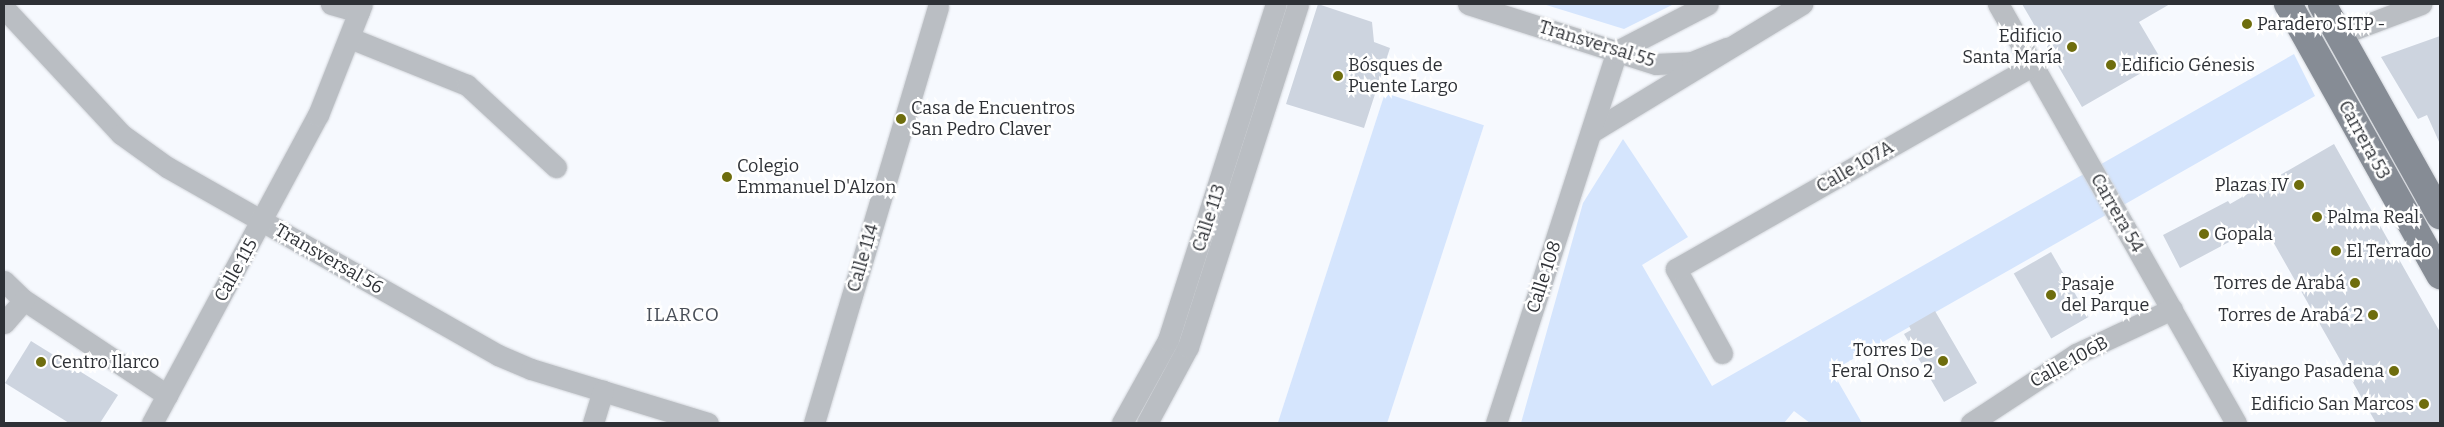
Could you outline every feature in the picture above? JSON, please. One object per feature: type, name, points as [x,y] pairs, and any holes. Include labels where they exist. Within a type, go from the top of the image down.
[{"type":"main road","name":"Carrera 53","points":[[2288,4],[2440,275]]},
{"type":"main road","name":"Carrera 53","points":[[2322,4],[2440,215]]},
{"type":"street","points":[[332,4],[360,8]]},
{"type":"street","name":"Calle 113","points":[[1122,423],[1168,340],[1276,4]]},
{"type":"street","name":"Calle 113","points":[[1146,423],[1188,347],[1298,4]]},
{"type":"street","name":"Transversal 55","points":[[1468,4],[1656,64],[1675,65],[1727,48]]},
{"type":"street","points":[[1617,51],[1708,4]]},
{"type":"street","points":[[1593,131],[1802,4]]},
{"type":"street","name":"Carrera 54","points":[[1998,4],[2236,423]]},
{"type":"street","points":[[2339,35],[2421,4]]},
{"type":"street","name":"Calle 114","points":[[814,423],[938,7]]},
{"type":"street","name":"Transversal 56","points":[[4,8],[122,134],[167,167],[498,355],[603,391],[708,423]]},
{"type":"street","name":"Calle 115","points":[[152,423],[318,115],[350,38],[360,8]]},
{"type":"street","points":[[350,38],[467,85],[556,167]]},
{"type":"street","name":"Calle 108","points":[[1496,423],[1593,131],[1617,51]]},
{"type":"street","name":"Calle 107A","points":[[1722,353],[1676,269],[2033,64]]},
{"type":"street","points":[[4,281],[24,300],[167,395]]},
{"type":"street","points":[[4,323],[24,300]]},
{"type":"street","name":"Calle 106B","points":[[1971,423],[2076,354],[2172,309]]},
{"type":"street","points":[[1168,340],[1188,347]]},
{"type":"street","points":[[593,423],[603,391]]},
{"type":"shaded area","points":[[1543,4],[1674,4],[1624,29]]},
{"type":"shaded area","points":[[2294,54],[2315,96],[1832,371],[1862,423],[1810,423],[1794,411],[1784,423],[1521,423],[1583,203],[1623,139],[1688,237],[1642,265],[1712,386]]},
{"type":"shaded area","points":[[1385,93],[1484,125],[1387,423],[1278,423]]},
{"type":"building","name":"Bósques de Puente Largo","points":[[1318,4],[1372,22],[1374,42],[1390,48],[1364,128],[1286,104]]},
{"type":"building","points":[[2022,4],[2170,4],[2139,22],[2162,61],[2082,107]]},
{"type":"building","points":[[2440,36],[2440,144],[2427,115],[2418,119],[2381,57]]},
{"type":"building","points":[[2334,144],[2440,332],[2440,423],[2376,423],[2263,224],[2180,268],[2163,235],[2228,201],[2230,204]]},
{"type":"building","name":"Pasaje del Parque","points":[[2051,252],[2088,317],[2051,338],[2014,274]]},
{"type":"building","name":"Torres De Feral Onso 2","points":[[1935,311],[1977,383],[1944,402],[1904,334],[1911,330],[1909,326]]},
{"type":"building","name":"Centro Ilarco","points":[[31,341],[118,395],[100,423],[69,423],[5,383]]},
{"type":"place","name":"Paradero SITP -","points":[[2247,24]]},
{"type":"place","name":"Edificio Santa María","points":[[2072,47]]},
{"type":"place","name":"Edificio Génesis","points":[[2111,65]]},
{"type":"place","name":"Bósques de Puente Largo","points":[[1338,76]]},
{"type":"place","name":"Casa de Encuentros San Pedro Claver","points":[[901,119]]},
{"type":"place","name":"Colegio Emmanuel D'Alzon","points":[[727,177]]},
{"type":"place","name":"Plazas IV","points":[[2299,185]]},
{"type":"place","name":"Palma Real","points":[[2317,217]]},
{"type":"place","name":"Gopala","points":[[2204,234]]},
{"type":"place","name":"El Terrado","points":[[2336,251]]},
{"type":"place","name":"Torres de Arabá","points":[[2355,283]]},
{"type":"place","name":"Pasaje del Parque","points":[[2051,295]]},
{"type":"place","name":"Torres de Arabá 2","points":[[2373,315]]},
{"type":"place","name":"Torres De Feral Onso 2","points":[[1943,361]]},
{"type":"place","name":"Centro Ilarco","points":[[41,362]]},
{"type":"place","name":"Kiyango Pasadena","points":[[2394,371]]},
{"type":"place","name":"Edificio San Marcos","points":[[2424,404]]},
{"type":"district","name":"ILARCO","points":[[683,315]]}]
